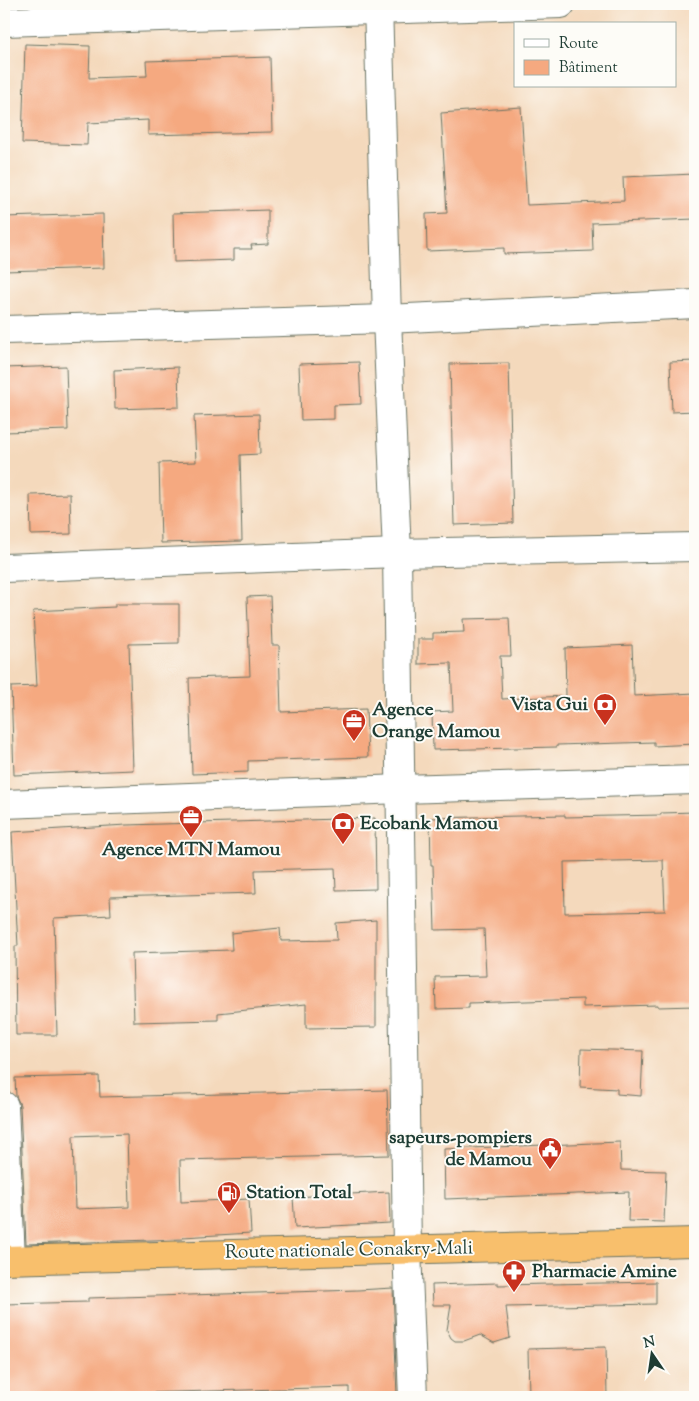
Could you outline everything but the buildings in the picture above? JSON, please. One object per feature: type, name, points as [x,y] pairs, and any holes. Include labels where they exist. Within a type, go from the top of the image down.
[{"type":"highway","name":"Route nationale Conakry-Mali","points":[[7,1260],[695,1242]]},
{"type":"street","points":[[4,22],[378,7],[561,4]]},
{"type":"street","points":[[378,7],[387,319],[397,553],[402,789],[407,1250],[413,1397]]},
{"type":"street","points":[[4,330],[387,319],[695,304]]},
{"type":"street","points":[[4,568],[397,553],[695,547]]},
{"type":"street","points":[[4,804],[695,780]]},
{"type":"street","points":[[4,1106],[7,1260]]},
{"type":"place","name":"Vista Gui","points":[[605,726]]},
{"type":"place","name":"Agence Orange Mamou","points":[[354,742]]},
{"type":"place","name":"Agence MTN Mamou","points":[[191,838]]},
{"type":"place","name":"Ecobank Mamou","points":[[343,845]]},
{"type":"place","name":"sapeurs-pompiers de Mamou","points":[[550,1170]]},
{"type":"place","name":"Station Total","points":[[229,1214]]},
{"type":"place","name":"Pharmacie Amine","points":[[514,1293]]}]
